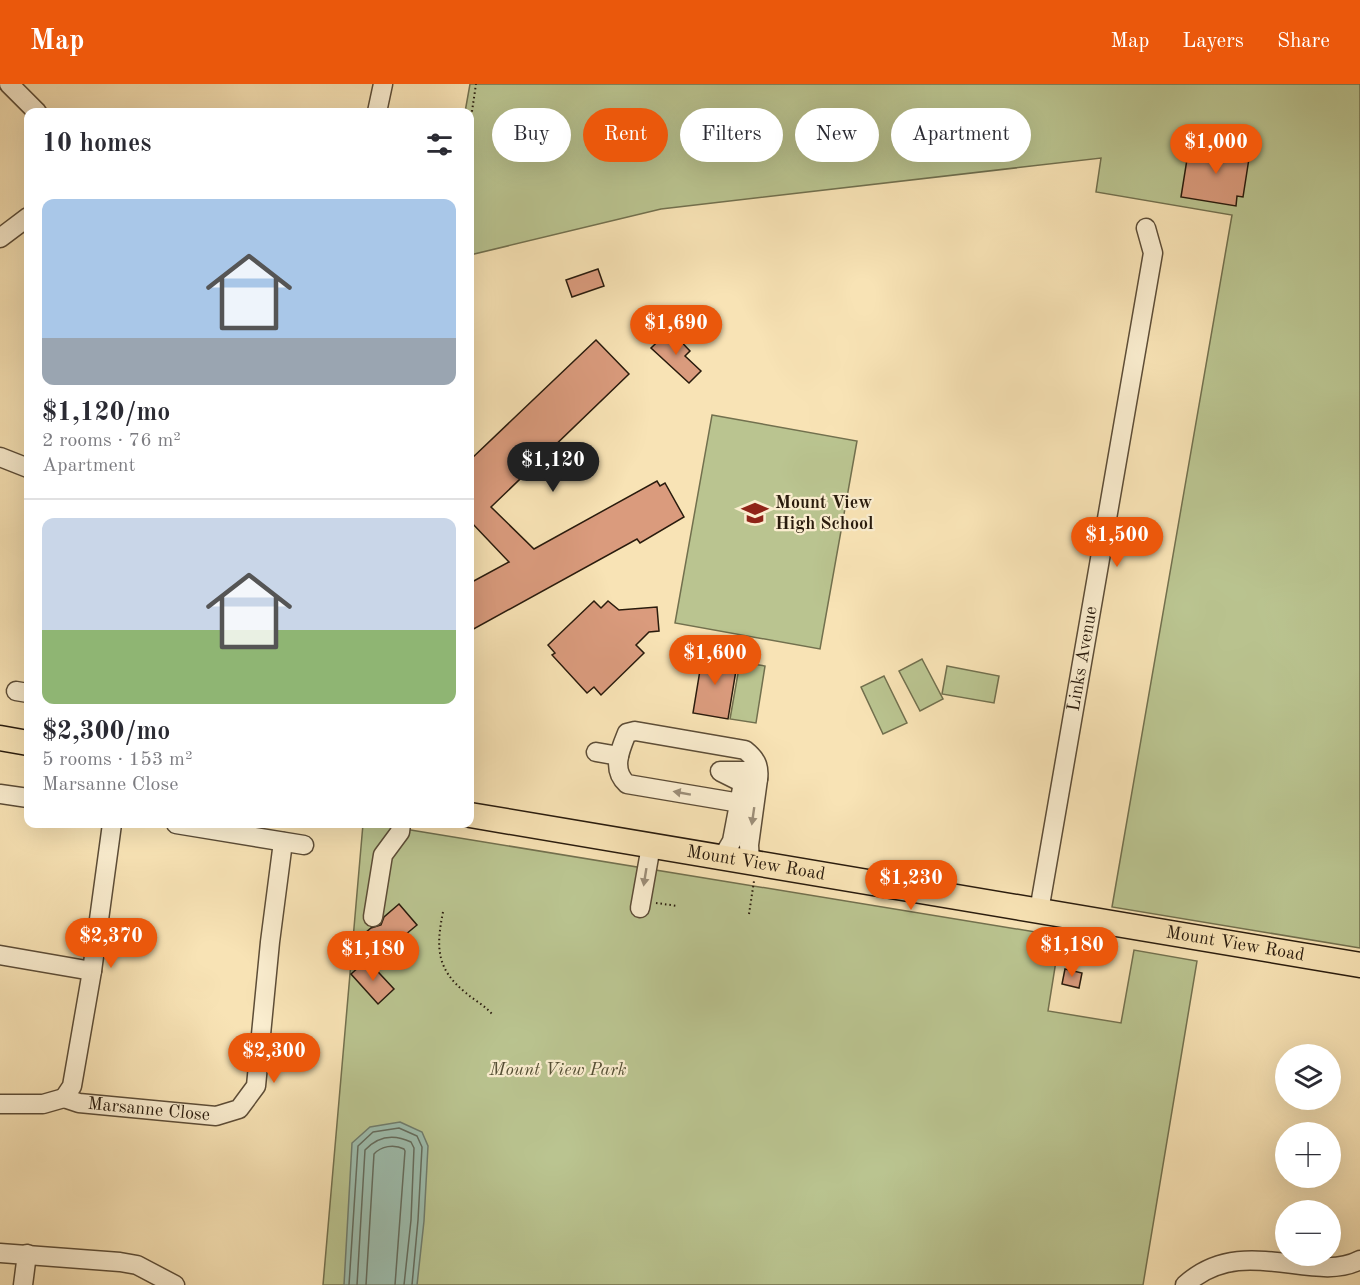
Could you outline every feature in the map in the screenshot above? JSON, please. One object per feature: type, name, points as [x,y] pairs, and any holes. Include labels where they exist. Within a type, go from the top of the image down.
[{"type":"main road","points":[[0,738],[24,742]]},
{"type":"main road","name":"Mount View Road","points":[[474,816],[1360,965]]},
{"type":"street","points":[[9,84],[33,108]]},
{"type":"street","points":[[379,108],[383,84]]},
{"type":"street","points":[[0,238],[24,220]]},
{"type":"street","name":"Links Avenue","points":[[1039,911],[1153,253],[1146,228]]},
{"type":"street","points":[[0,457],[24,462]]},
{"type":"street","points":[[740,803],[627,784],[617,769],[627,733],[635,730],[745,750],[755,757],[759,771],[749,845],[754,863]]},
{"type":"street","points":[[596,752],[619,756]]},
{"type":"street","points":[[722,858],[732,841],[743,783],[720,771],[749,771],[758,779]]},
{"type":"street","points":[[0,794],[24,797]]},
{"type":"street","name":"Marsanne Close","points":[[111,828],[92,971],[72,1086],[64,1098],[79,1103],[216,1116],[239,1109],[256,1086],[270,942],[283,842]]},
{"type":"street","points":[[200,828],[304,844]]},
{"type":"street","points":[[373,917],[382,855],[400,832],[400,828]]},
{"type":"street","points":[[641,905],[651,846]]},
{"type":"street","points":[[0,955],[92,971]]},
{"type":"street","points":[[0,1104],[43,1104],[64,1098]]},
{"type":"street","points":[[0,1253],[137,1265],[175,1285]]},
{"type":"street","points":[[23,1285],[27,1254]]},
{"type":"street","points":[[1185,1285],[1197,1275],[1221,1264],[1254,1262],[1326,1272],[1350,1268],[1360,1260]]},
{"type":"path","points":[[472,108],[476,84]]},
{"type":"path","points":[[749,914],[754,863]]},
{"type":"path","points":[[641,905],[678,906]]},
{"type":"path","points":[[443,912],[439,935],[443,967],[453,982],[492,1014]]},
{"type":"green space","points":[[470,84],[1360,84],[1360,948],[1112,907],[1232,215],[1096,192],[1101,158],[661,209],[474,254],[474,108],[466,108]]},
{"type":"green space","points":[[712,415],[857,441],[820,649],[675,623]]},
{"type":"green space","points":[[922,659],[943,699],[920,711],[899,671]]},
{"type":"green space","points":[[740,662],[765,666],[756,723],[730,719]]},
{"type":"green space","points":[[947,666],[999,676],[994,703],[942,694]]},
{"type":"green space","points":[[884,676],[907,723],[883,734],[861,687]]},
{"type":"green space","name":"Mount View Park","points":[[363,828],[398,828],[1060,936],[1048,1011],[1121,1023],[1134,950],[1197,961],[1143,1285],[323,1285]]},
{"type":"water","points":[[400,1122],[422,1132],[428,1146],[424,1221],[417,1285],[344,1285],[352,1143],[370,1127]]},
{"type":"building","points":[[1210,146],[1250,152],[1243,197],[1237,196],[1236,206],[1181,197],[1189,147],[1209,151]]},
{"type":"building","points":[[598,269],[604,286],[572,297],[566,280]]},
{"type":"building","points":[[670,330],[690,351],[685,356],[701,371],[689,383],[651,348]]},
{"type":"building","points":[[596,340],[629,374],[491,507],[534,549],[657,481],[660,486],[665,483],[684,517],[640,543],[637,539],[474,629],[474,581],[509,562],[474,525],[474,456]]},
{"type":"building","points":[[594,601],[601,608],[608,601],[619,610],[657,607],[659,631],[649,632],[636,645],[644,653],[601,695],[594,687],[587,693],[552,655],[555,653],[548,645]]},
{"type":"building","points":[[703,652],[738,658],[728,719],[693,713]]},
{"type":"building","points":[[399,904],[417,925],[376,959],[359,938],[371,928],[381,925],[384,917]]},
{"type":"building","points":[[367,960],[394,989],[378,1004],[351,974]]},
{"type":"building","points":[[1065,969],[1082,973],[1079,988],[1062,984]]},
{"type":"place","name":"Mount View High School","points":[[755,513]]}]
